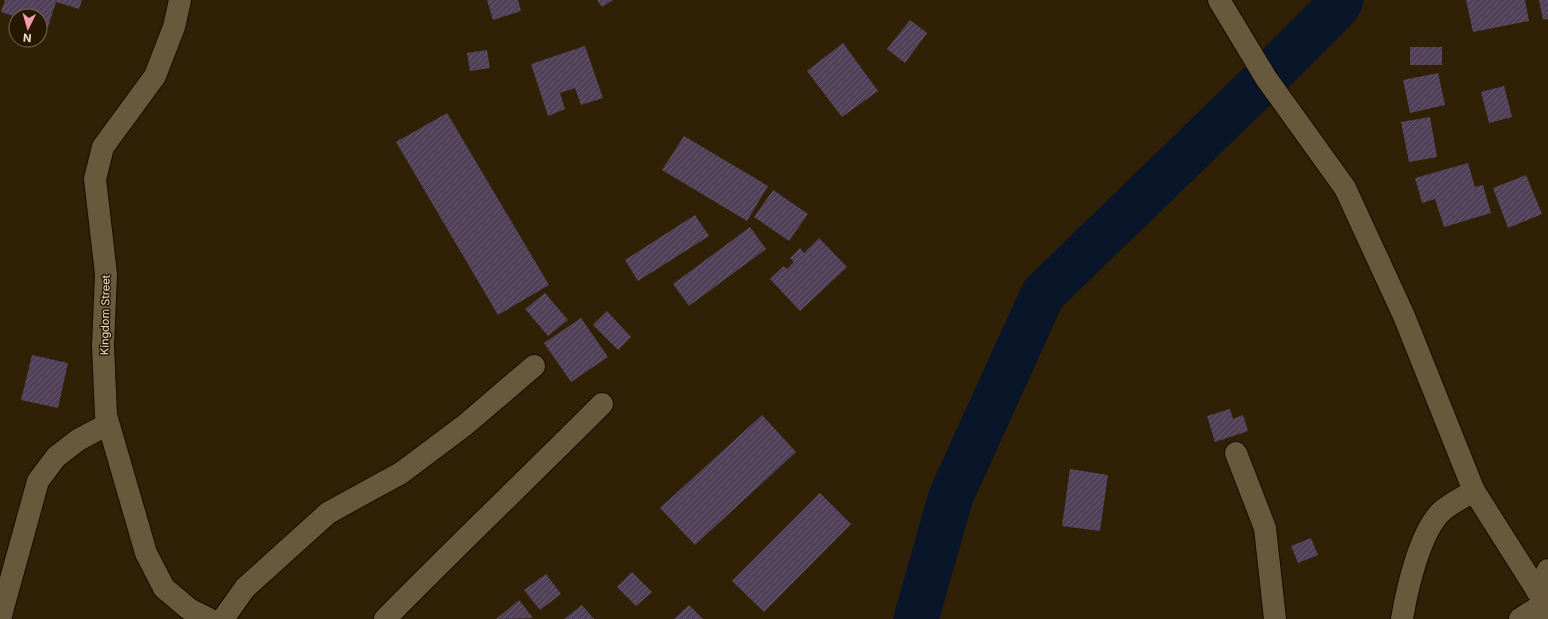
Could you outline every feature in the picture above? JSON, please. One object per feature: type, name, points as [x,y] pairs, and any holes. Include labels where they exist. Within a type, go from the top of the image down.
[{"type":"street","name":"Kingdom Street","points":[[180,0],[174,27],[155,76],[103,147],[95,179],[106,274],[103,346],[106,415],[146,553],[164,588],[189,609],[209,619]]},
{"type":"street","points":[[1219,0],[1266,78],[1345,188],[1404,316],[1474,491],[1543,602]]},
{"type":"street","points":[[223,619],[245,588],[328,514],[401,473],[465,425],[534,366]]},
{"type":"street","points":[[385,619],[462,541],[505,501],[602,404]]},
{"type":"street","points":[[0,619],[38,481],[56,457],[78,440],[108,424]]},
{"type":"street","points":[[1236,453],[1265,528],[1275,619]]},
{"type":"street","points":[[1402,619],[1414,567],[1426,531],[1442,510],[1474,491]]},
{"type":"street","points":[[1520,619],[1543,602],[1548,570]]},
{"type":"building","points":[[5,0],[82,0],[79,9],[56,2],[48,27],[48,8],[8,8],[8,14],[1,12]]},
{"type":"building","points":[[487,0],[518,0],[521,11],[493,20]]},
{"type":"building","points":[[597,0],[613,0],[602,7]]},
{"type":"building","points":[[1466,0],[1525,0],[1529,21],[1473,32]]},
{"type":"building","points":[[1539,0],[1548,0],[1548,19],[1543,20]]},
{"type":"building","points":[[910,20],[927,33],[905,63],[887,49]]},
{"type":"building","points":[[843,43],[878,91],[842,117],[807,71]]},
{"type":"building","points":[[585,46],[603,98],[581,105],[575,88],[560,93],[565,109],[548,116],[531,64]]},
{"type":"building","points":[[1410,47],[1442,47],[1442,65],[1410,65]]},
{"type":"building","points":[[487,50],[490,68],[470,71],[467,53]]},
{"type":"building","points":[[1438,73],[1445,105],[1410,113],[1403,80]]},
{"type":"building","points":[[1504,86],[1512,117],[1489,123],[1481,92]]},
{"type":"building","points":[[447,113],[549,285],[498,315],[396,142]]},
{"type":"building","points":[[1430,117],[1437,157],[1409,162],[1401,122]]},
{"type":"building","points":[[684,136],[768,186],[747,221],[662,170]]},
{"type":"building","points":[[1468,163],[1475,187],[1483,185],[1491,213],[1444,227],[1435,199],[1422,203],[1415,178]]},
{"type":"building","points":[[1526,175],[1542,214],[1508,228],[1493,188]]},
{"type":"building","points":[[773,190],[808,214],[789,241],[754,217]]},
{"type":"building","points":[[695,215],[709,236],[638,281],[625,260]]},
{"type":"building","points":[[750,227],[766,249],[689,306],[673,284]]},
{"type":"building","points":[[819,238],[847,267],[800,311],[770,279],[784,266],[787,269],[794,262],[790,258],[800,248],[804,253]]},
{"type":"building","points":[[545,293],[568,320],[548,336],[525,309]]},
{"type":"building","points":[[607,311],[631,337],[618,350],[593,325]]},
{"type":"building","points":[[581,318],[608,357],[571,382],[544,343]]},
{"type":"building","points":[[32,355],[68,363],[58,408],[21,400]]},
{"type":"building","points":[[1230,409],[1233,419],[1243,415],[1248,431],[1215,442],[1207,416]]},
{"type":"building","points":[[762,415],[796,452],[695,545],[660,508]]},
{"type":"building","points":[[1070,469],[1108,475],[1100,531],[1062,526]]},
{"type":"building","points":[[820,493],[851,524],[764,612],[732,581]]},
{"type":"building","points":[[1311,538],[1318,555],[1298,563],[1291,546]]},
{"type":"building","points":[[632,572],[652,592],[636,606],[617,587]]},
{"type":"building","points":[[546,574],[561,594],[540,610],[524,590]]},
{"type":"building","points":[[519,600],[533,618],[496,619]]},
{"type":"building","points":[[582,605],[594,619],[564,619]]},
{"type":"building","points":[[689,605],[703,619],[674,619]]},
{"type":"waterway","points":[[916,619],[951,496],[1043,294],[1266,78],[1336,8],[1341,0]]}]
